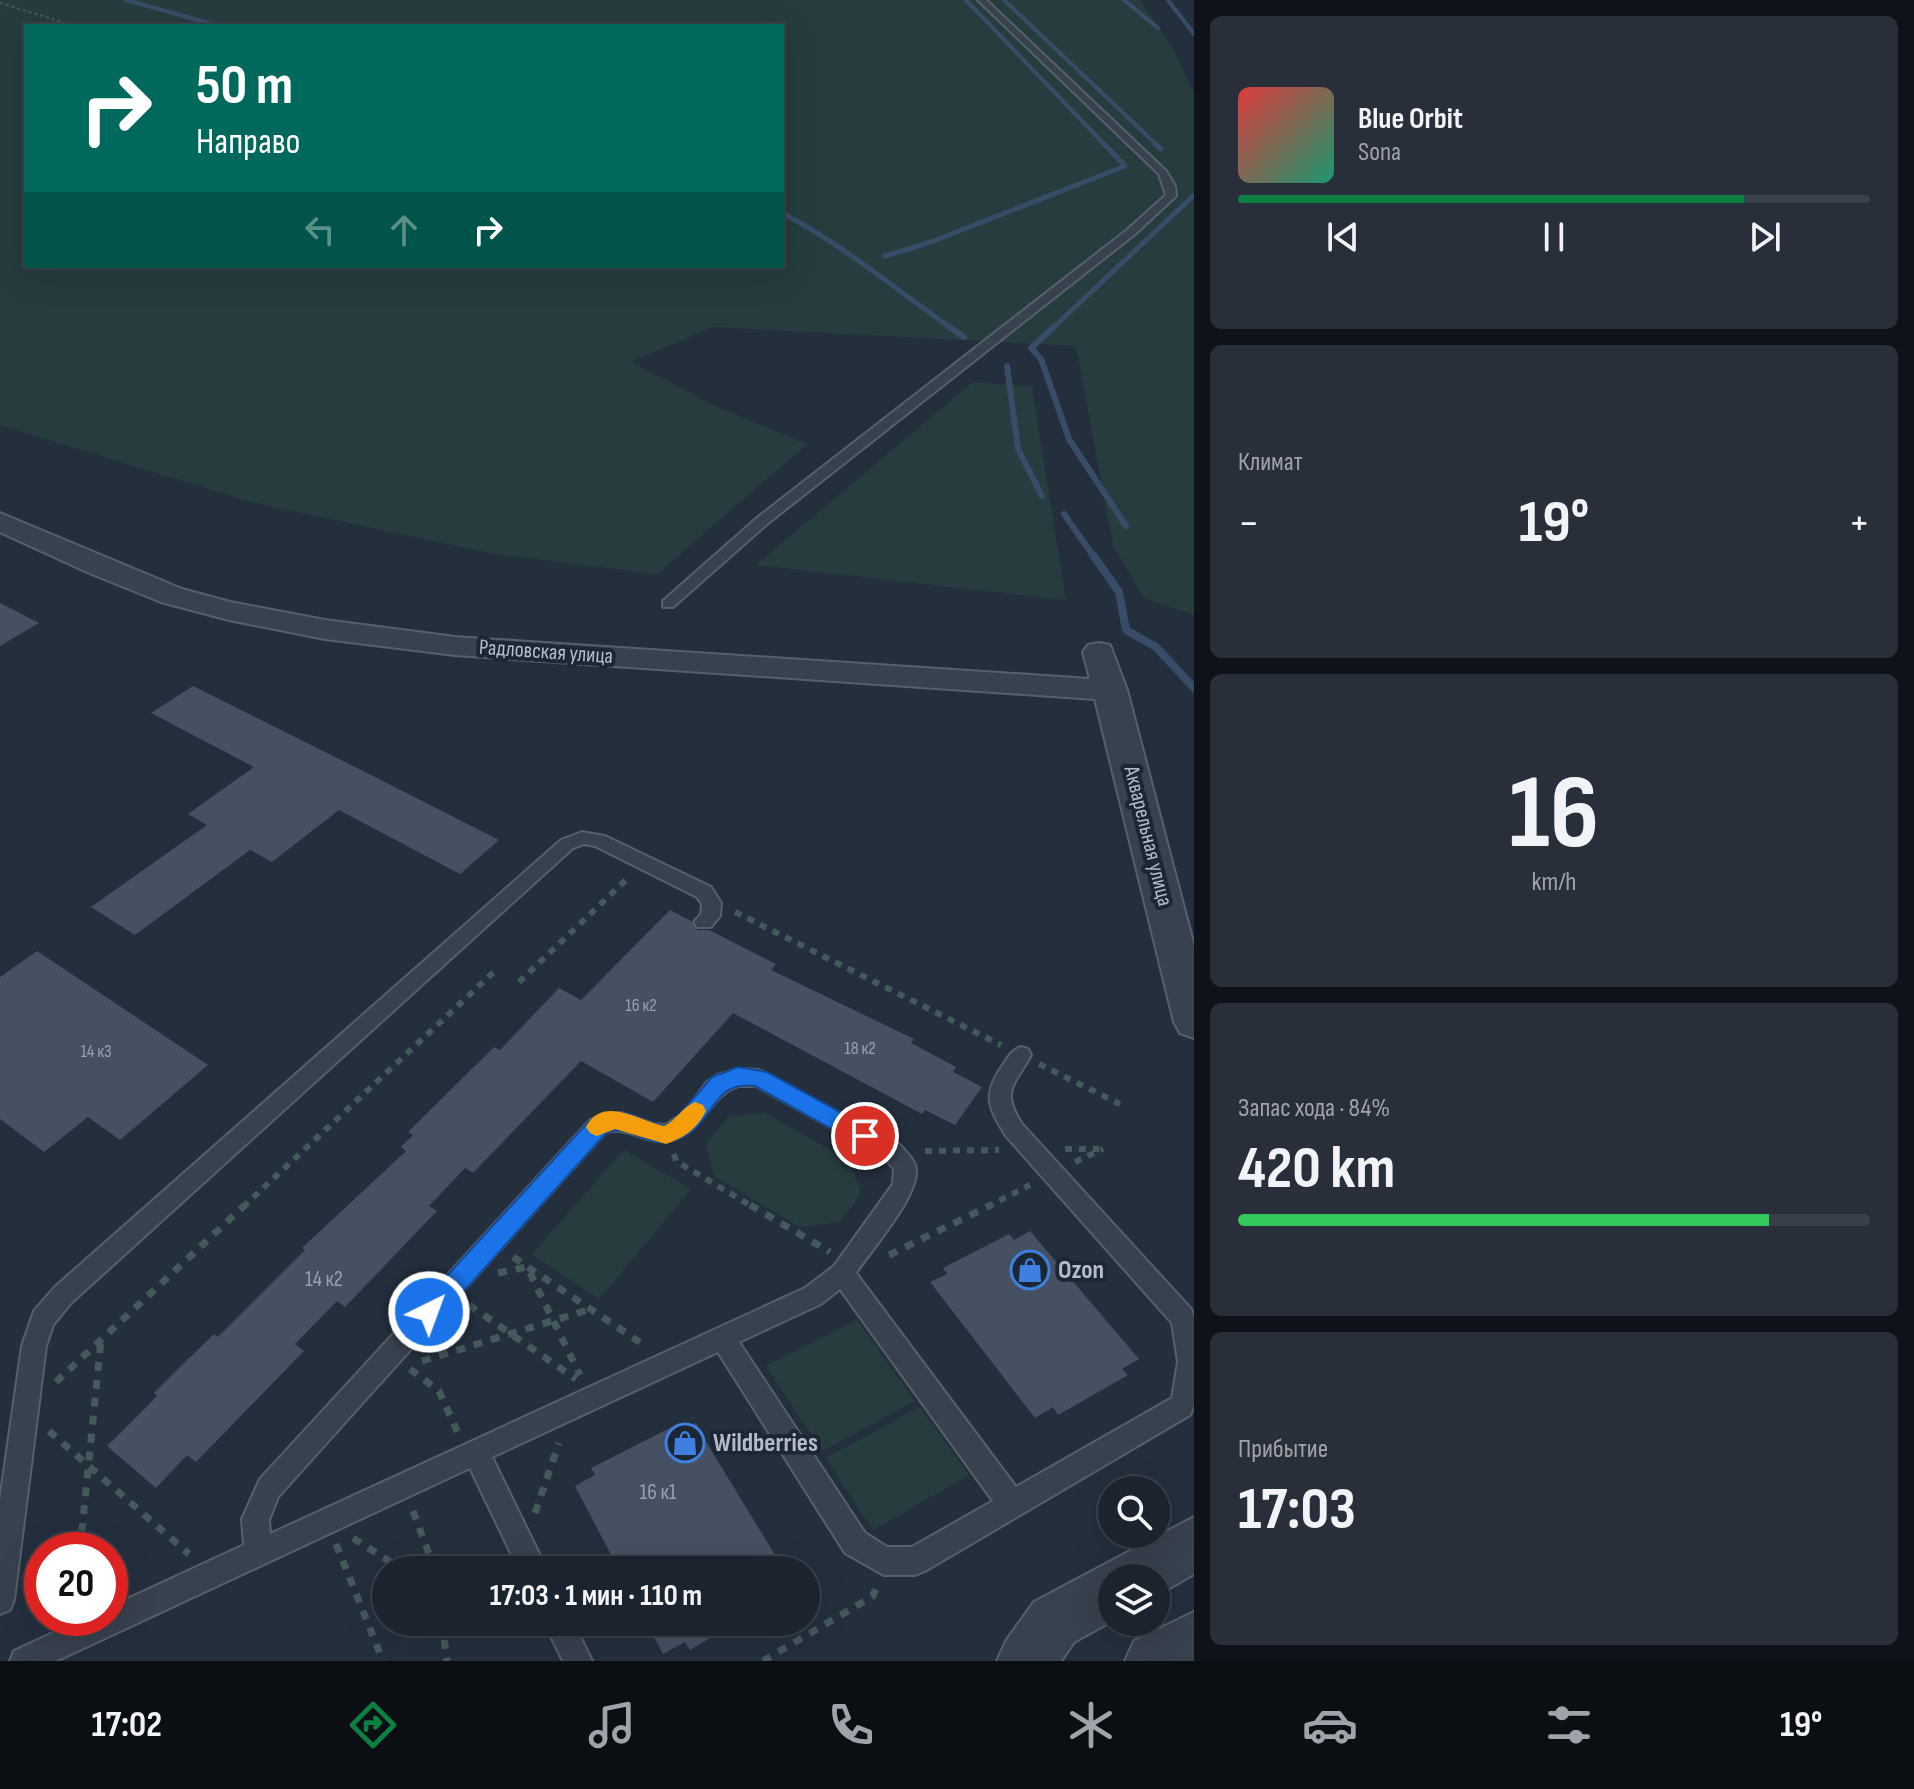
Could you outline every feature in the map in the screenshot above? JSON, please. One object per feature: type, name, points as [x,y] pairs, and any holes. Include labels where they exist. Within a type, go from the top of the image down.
[{"type":"street","name":"Радловская улица","points":[[0,521],[128,579],[196,602],[362,635],[455,646],[1111,690]]},
{"type":"street","name":"Акварельная улица","points":[[1099,652],[1194,1022]]},
{"type":"street","points":[[1158,1564],[1194,1544]]},
{"type":"street","points":[[1026,1661],[1054,1622],[1098,1598]]},
{"type":"street","points":[[1154,1661],[1194,1640]]},
{"type":"lane","points":[[668,604],[762,521],[1131,232],[1171,196],[1163,173],[982,0]]},
{"type":"lane","points":[[0,1600],[34,1346],[43,1319],[63,1295],[567,844],[582,838],[599,840],[704,892],[708,913]]},
{"type":"lane","points":[[723,1338],[855,1543],[884,1561],[915,1561],[1181,1406],[1190,1388],[1190,1337],[1182,1317],[1014,1130],[999,1108],[1000,1086],[1021,1055]]},
{"type":"lane","points":[[24,1661],[212,1574],[258,1553],[327,1521],[403,1485],[813,1296],[846,1268],[904,1186],[905,1167],[892,1151],[759,1078],[738,1075],[720,1083],[681,1128],[666,1135],[648,1132],[631,1122],[614,1119],[598,1126],[269,1488],[255,1519],[258,1553]]},
{"type":"lane","points":[[846,1268],[1012,1504]]},
{"type":"lane","points":[[472,1454],[526,1556]]},
{"type":"lane","points":[[565,1636],[578,1661]]},
{"type":"path","points":[[0,3],[69,24]]},
{"type":"path","points":[[519,982],[644,863]]},
{"type":"path","points":[[708,913],[1021,1055],[1120,1104]]},
{"type":"path","points":[[212,1574],[25,1410],[496,970]]},
{"type":"path","points":[[666,1135],[676,1161],[846,1268],[862,1268],[1103,1149]]},
{"type":"path","points":[[492,1243],[670,1362]]},
{"type":"path","points":[[449,1291],[586,1386],[527,1267]]},
{"type":"path","points":[[472,1454],[439,1391],[406,1366],[591,1309]]},
{"type":"path","points":[[82,1532],[101,1339]]},
{"type":"path","points":[[529,1556],[571,1408]]},
{"type":"path","points":[[403,1485],[430,1556]]},
{"type":"path","points":[[327,1521],[381,1556]]},
{"type":"path","points":[[327,1521],[383,1661]]},
{"type":"path","points":[[763,1661],[873,1596],[884,1561]]},
{"type":"path","points":[[444,1636],[447,1661]]},
{"type":"green space","points":[[0,0],[1140,0],[1173,48],[1194,93],[1194,615],[1144,598],[1113,545],[1076,346],[713,327],[631,362],[715,406],[807,444],[657,574],[494,554],[251,502],[0,425]]},
{"type":"green space","points":[[973,382],[1032,387],[1066,600],[756,565]]},
{"type":"green space","points":[[765,1113],[850,1161],[861,1193],[840,1222],[800,1227],[714,1176],[706,1144],[728,1117]]},
{"type":"green space","points":[[624,1150],[691,1189],[599,1299],[532,1254]]},
{"type":"green space","points":[[857,1320],[915,1401],[822,1451],[766,1366]]},
{"type":"green space","points":[[920,1407],[969,1475],[873,1530],[826,1458]]},
{"type":"building","points":[[0,603],[39,623],[0,646]]},
{"type":"building","points":[[193,686],[499,840],[460,874],[339,810],[272,862],[250,850],[135,935],[91,907],[207,825],[188,814],[254,767],[151,713]]},
{"type":"building","points":[[670,910],[691,921],[697,930],[709,930],[776,964],[771,970],[914,1039],[911,1043],[956,1067],[953,1072],[982,1087],[955,1125],[925,1110],[922,1114],[733,1013],[653,1102],[581,1061],[473,1173],[465,1168],[429,1206],[437,1211],[345,1307],[337,1301],[295,1344],[304,1351],[196,1462],[187,1455],[156,1488],[107,1446],[157,1396],[154,1393],[184,1363],[214,1334],[218,1337],[305,1250],[302,1248],[406,1151],[401,1147],[413,1135],[408,1132],[494,1047],[500,1050],[559,988],[581,1000]]},
{"type":"building","points":[[37,951],[208,1065],[120,1140],[88,1117],[44,1152],[0,1119],[0,977]]},
{"type":"building","points":[[1030,1231],[1139,1359],[1122,1369],[1128,1375],[1058,1415],[1053,1407],[1035,1418],[930,1282],[947,1274],[943,1268],[1009,1234],[1014,1240]]},
{"type":"building","points":[[696,1423],[775,1556],[612,1556],[575,1486],[595,1475],[591,1468],[672,1427],[676,1433]]},
{"type":"building","points":[[653,1636],[714,1636],[690,1650],[685,1642],[663,1654]]},
{"type":"waterway","points":[[126,0],[213,24]]},
{"type":"waterway","points":[[966,0],[1106,146]]},
{"type":"waterway","points":[[1004,0],[1158,146]]},
{"type":"waterway","points":[[1124,0],[1158,28]]},
{"type":"waterway","points":[[1168,0],[1194,34]]},
{"type":"waterway","points":[[885,256],[931,242],[1125,166],[1104,144]]},
{"type":"waterway","points":[[1155,144],[1161,149]]},
{"type":"waterway","points":[[1053,328],[1193,196]]},
{"type":"waterway","points":[[784,214],[847,253],[951,328]]},
{"type":"waterway","points":[[948,326],[964,337]]},
{"type":"waterway","points":[[1055,326],[1031,348],[1041,359],[1069,439],[1126,526]]},
{"type":"waterway","points":[[1007,366],[1018,449],[1042,496]]},
{"type":"waterway","points":[[1064,514],[1094,557]]},
{"type":"waterway","points":[[1093,555],[1119,592],[1126,630],[1156,647],[1194,688]]},
{"type":"slow traffic","points":[[597,1127],[614,1119],[631,1122],[648,1132],[666,1135],[681,1128],[695,1111]]},
{"type":"place","name":"Ozon","points":[[1030,1270]]},
{"type":"place","name":"Wildberries","points":[[685,1443]]},
{"type":"route","points":[[429,1312],[598,1126],[614,1119],[631,1122],[648,1132],[666,1135],[681,1128],[720,1083],[738,1075],[759,1078],[865,1136]]}]
